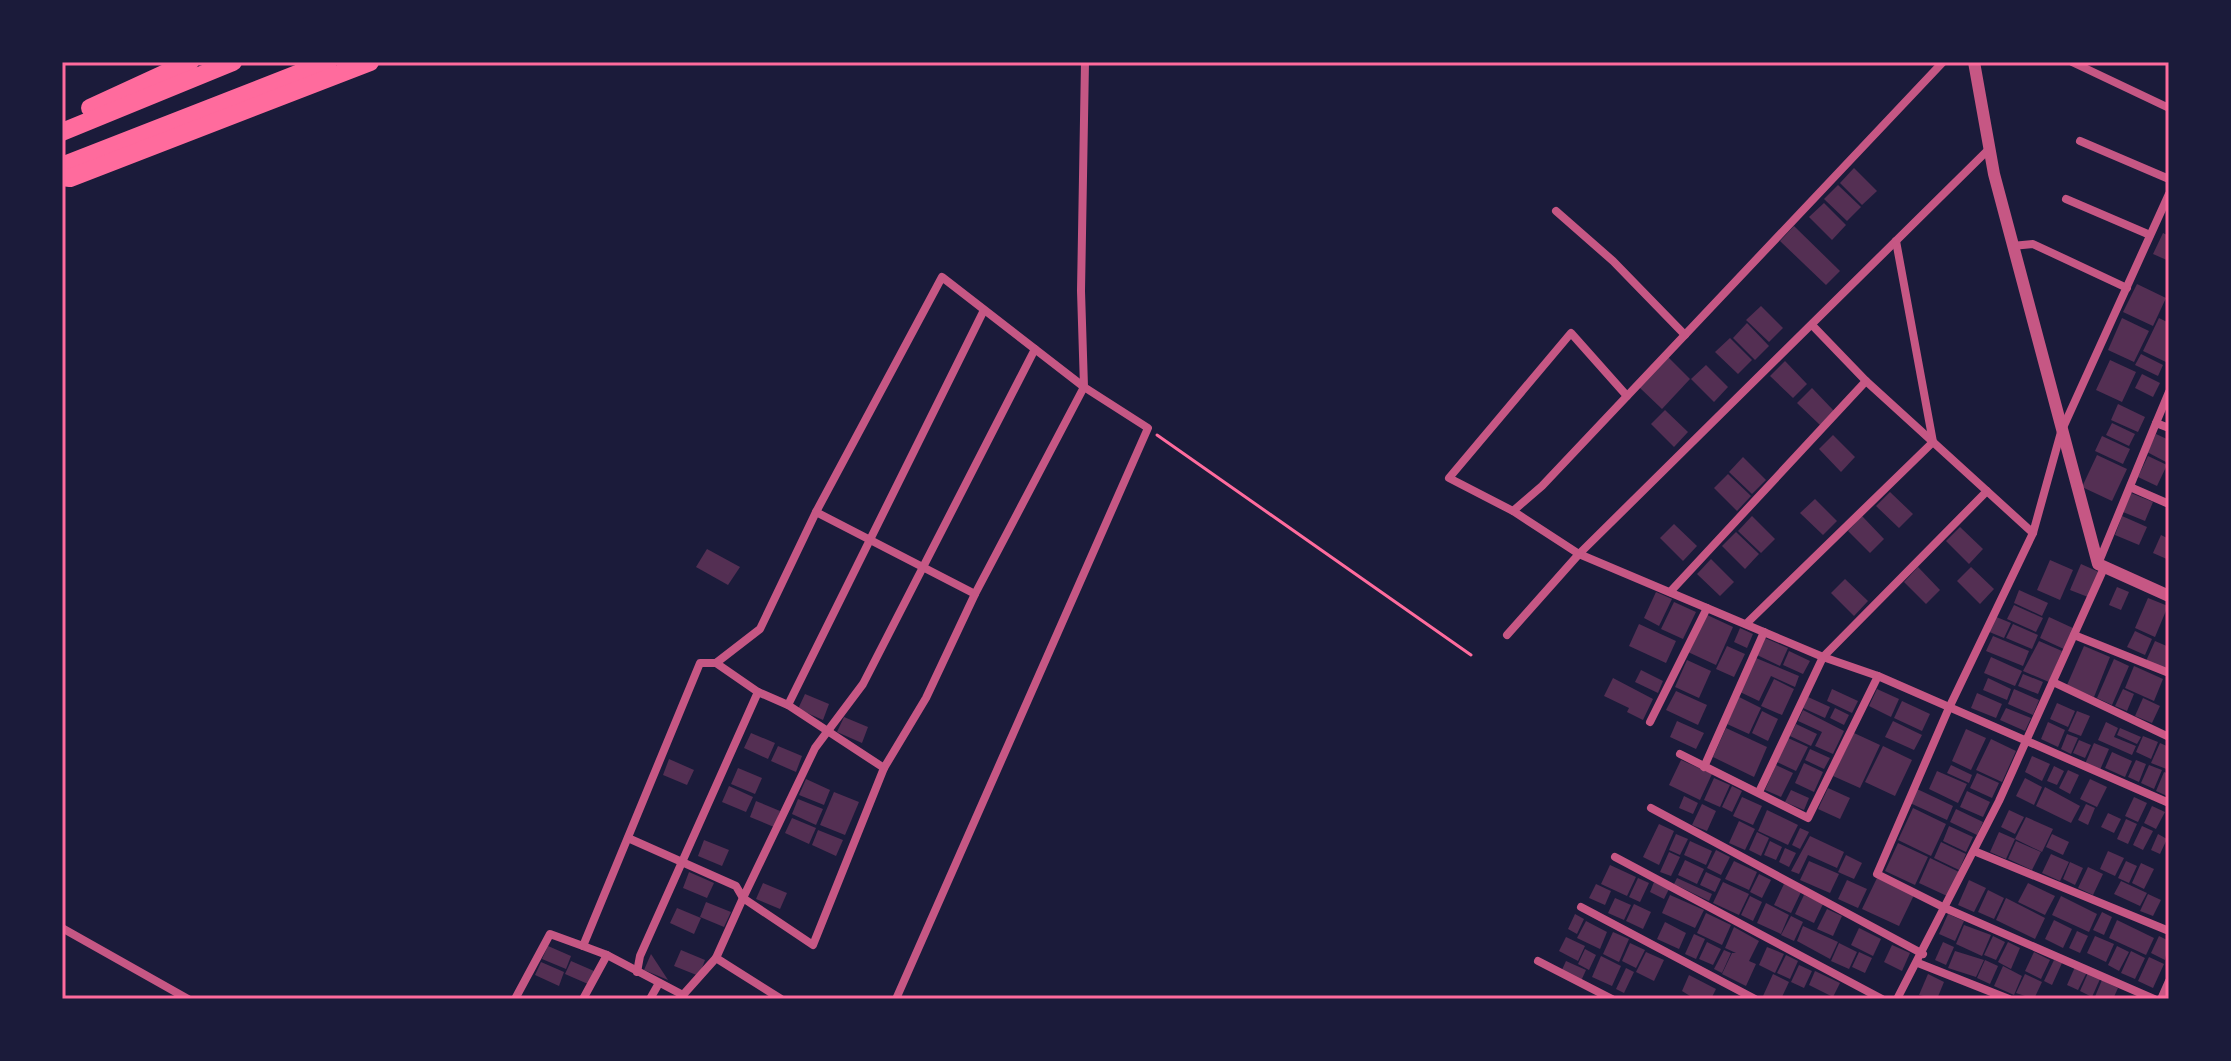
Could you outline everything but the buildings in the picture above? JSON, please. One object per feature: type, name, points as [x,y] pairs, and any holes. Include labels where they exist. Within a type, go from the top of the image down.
[{"type":"highway","points":[[63,128],[190,62]]},
{"type":"highway","points":[[63,128],[233,62]]},
{"type":"highway","points":[[328,62],[66,168],[70,178],[370,62]]},
{"type":"street","points":[[628,838],[736,886],[743,898],[813,945],[884,768],[926,698],[975,594],[1084,387],[1081,291],[1085,62]]},
{"type":"street","points":[[1513,511],[1542,486],[1943,62]]},
{"type":"street","points":[[1974,62],[2012,246],[2061,432],[2101,566],[2169,596]]},
{"type":"street","points":[[2072,62],[2169,108]]},
{"type":"street","points":[[2080,141],[2169,179]]},
{"type":"street","points":[[1507,635],[1579,554],[1990,148]]},
{"type":"street","points":[[2154,999],[1945,908],[1877,874],[1948,710],[2033,533],[2061,432],[2169,194]]},
{"type":"street","points":[[2066,199],[2150,235]]},
{"type":"street","points":[[1556,211],[1613,261],[1685,335]]},
{"type":"street","points":[[1896,241],[1933,442]]},
{"type":"street","points":[[2012,246],[2033,244],[2127,288]]},
{"type":"street","points":[[716,663],[760,629],[816,512],[942,277],[1084,387],[1148,428],[896,999]]},
{"type":"street","points":[[788,705],[984,310]]},
{"type":"street","points":[[1812,325],[1866,381],[2033,533]]},
{"type":"street","points":[[1627,396],[1571,333],[1449,478],[1513,511],[1579,554],[1823,657],[1878,676],[1948,710],[2169,803]]},
{"type":"street","points":[[515,999],[550,934],[607,955],[684,997],[716,958],[815,748],[863,684],[1035,349]]},
{"type":"street","points":[[1670,592],[1866,381]]},
{"type":"street","points":[[1897,999],[1923,954],[2027,743],[2074,635],[2169,392]]},
{"type":"street","points":[[2156,423],[2169,428]]},
{"type":"street","points":[[1746,624],[1933,442]]},
{"type":"street","points":[[2130,487],[2169,504]]},
{"type":"street","points":[[1759,792],[1823,657],[1987,491]]},
{"type":"street","points":[[816,512],[975,594]]},
{"type":"street","points":[[1650,722],[1707,608]]},
{"type":"street","points":[[1704,767],[1764,632]]},
{"type":"street","points":[[2074,635],[2169,673]]},
{"type":"street","points":[[583,946],[700,663],[716,663],[758,692],[788,705],[884,768]]},
{"type":"street","points":[[1680,754],[1808,818],[1878,676]]},
{"type":"street","points":[[2053,682],[2169,737]]},
{"type":"street","points":[[637,972],[640,956],[758,692]]},
{"type":"street","points":[[1651,808],[1923,954]]},
{"type":"street","points":[[1974,851],[2169,931]]},
{"type":"street","points":[[1615,857],[1882,999]]},
{"type":"street","points":[[1581,907],[1755,999]]},
{"type":"street","points":[[62,928],[188,999]]},
{"type":"street","points":[[583,999],[607,955]]},
{"type":"street","points":[[716,958],[781,999]]},
{"type":"street","points":[[1538,961],[1612,999]]},
{"type":"street","points":[[1918,963],[2009,999]]},
{"type":"street","points":[[2161,999],[2169,981]]},
{"type":"street","points":[[650,999],[659,983]]},
{"type":"path","points":[[1148,428],[1260,510],[1471,655]]}]
